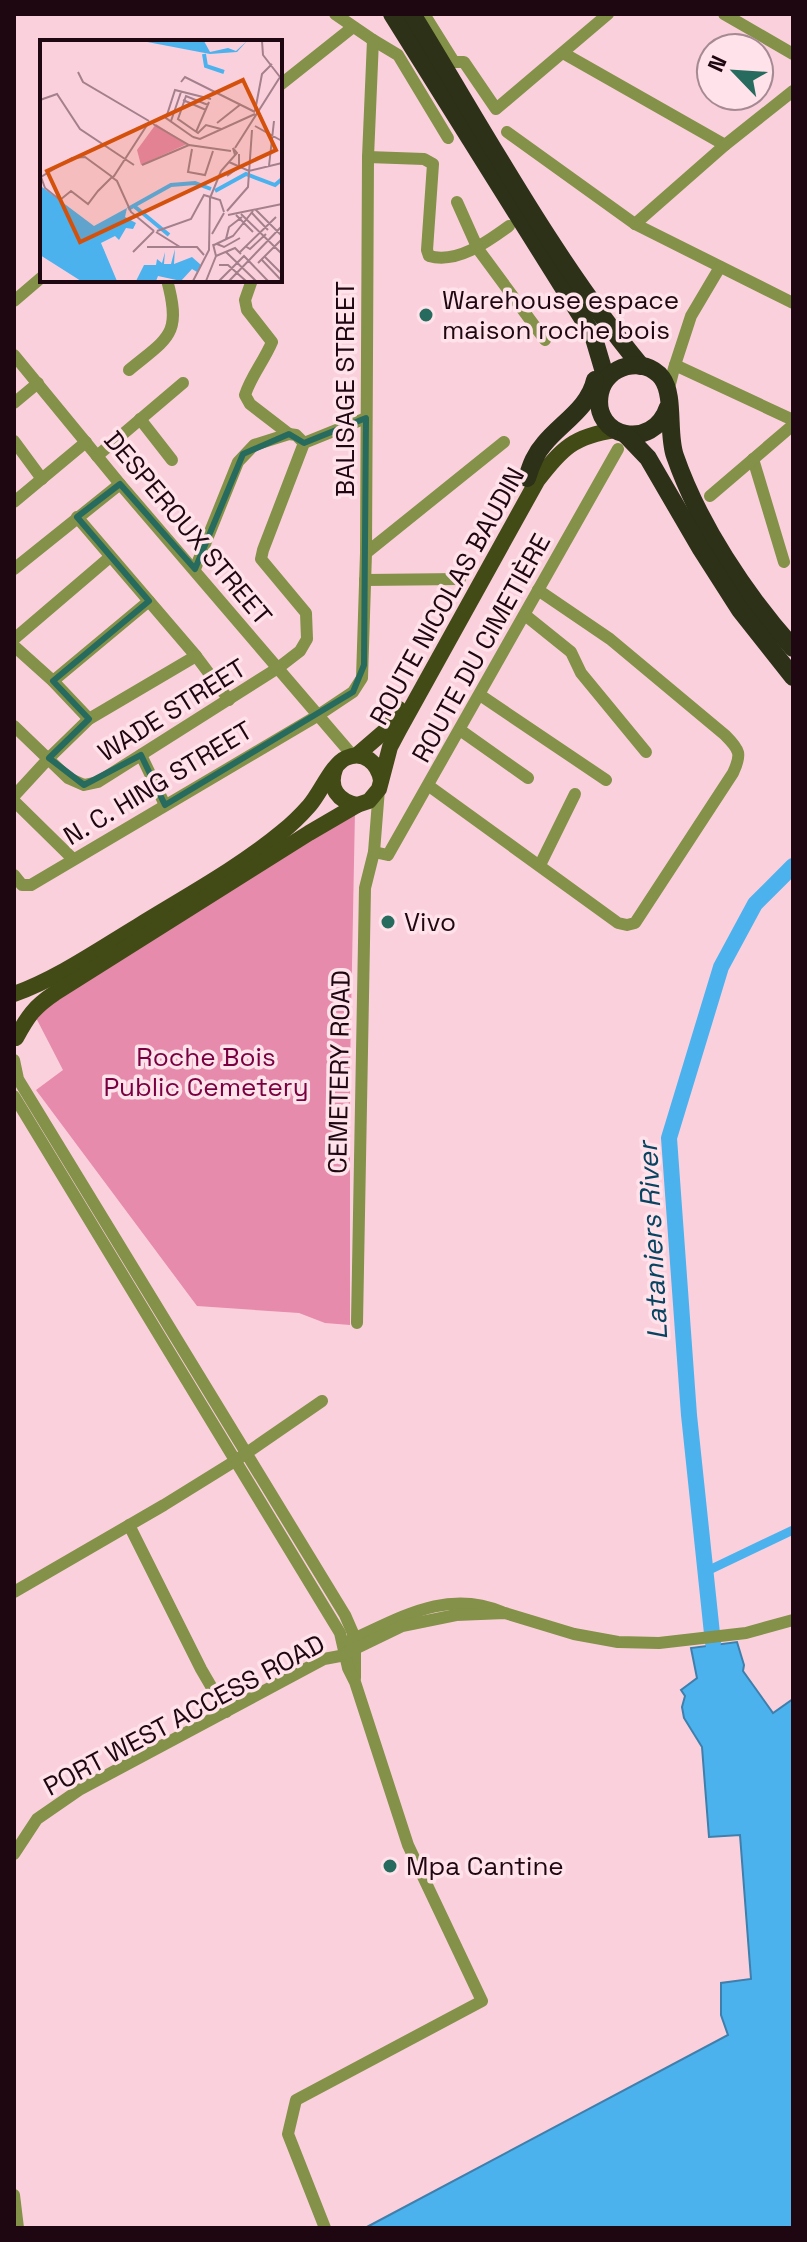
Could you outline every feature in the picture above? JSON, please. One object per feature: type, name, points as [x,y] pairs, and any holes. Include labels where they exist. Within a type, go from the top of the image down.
[{"type":"highway","points":[[392,14],[593,335],[606,379]]},
{"type":"highway","points":[[412,14],[541,223],[614,332],[645,367],[661,378],[668,399],[674,453],[693,497],[761,612],[793,648]]},
{"type":"highway","points":[[527,478],[542,446],[590,395],[597,368],[591,343],[553,271]]},
{"type":"highway","points":[[645,367],[622,367],[606,379],[599,398],[603,416],[620,438],[648,458],[740,610],[793,677]]},
{"type":"highway","points":[[620,438],[653,430],[665,416],[668,399]]},
{"type":"main road","name":"ROUTE NICOLAS BAUDIN","points":[[14,994],[36,986],[83,959],[263,847],[307,809],[346,761],[375,741],[394,717],[527,478],[547,449],[599,398]]},
{"type":"main road","name":"ROUTE NICOLAS BAUDIN","points":[[380,784],[390,747],[537,481],[552,461],[579,439],[620,438]]},
{"type":"main road","points":[[15,1041],[29,1013],[55,993],[375,796],[380,784],[376,765],[370,760],[346,761],[333,774],[334,790],[345,802],[359,805]]},
{"type":"main road","points":[[14,1016],[17,1027],[15,1041]]},
{"type":"street","points":[[335,14],[398,55],[448,138]]},
{"type":"street","points":[[424,14],[454,62],[464,62],[496,109],[608,14]]},
{"type":"street","points":[[724,14],[793,54]]},
{"type":"street","points":[[282,83],[353,27]]},
{"type":"street","name":"BALISAGE STREET","points":[[317,716],[353,692],[362,678],[366,553],[368,157],[373,40]]},
{"type":"street","points":[[563,53],[725,145]]},
{"type":"street","points":[[635,224],[725,145],[793,91]]},
{"type":"street","points":[[507,132],[635,224],[793,303]]},
{"type":"street","points":[[368,157],[424,159],[433,164],[429,256],[439,259],[478,249],[509,226]]},
{"type":"street","points":[[457,202],[478,249],[545,340]]},
{"type":"street","points":[[668,399],[674,366],[691,316],[720,267]]},
{"type":"street","points":[[14,301],[40,279]]},
{"type":"street","points":[[129,370],[167,339],[174,307],[168,282]]},
{"type":"street","points":[[251,282],[245,300],[247,310],[272,342],[245,395],[250,404],[289,434]]},
{"type":"street","name":"DESPEROUX STREET","points":[[14,355],[329,729],[346,761]]},
{"type":"street","points":[[645,367],[674,366],[793,423],[710,496]]},
{"type":"street","points":[[14,403],[38,383]]},
{"type":"street","points":[[97,456],[183,383]]},
{"type":"street","points":[[195,569],[238,462],[254,445],[289,434],[296,435],[304,443],[366,418]]},
{"type":"street","points":[[140,419],[172,460]]},
{"type":"street","name":"ROUTE DU CIMETIÈRE","points":[[374,852],[388,855],[429,786],[620,438]]},
{"type":"street","points":[[14,441],[42,479]]},
{"type":"street","points":[[14,502],[86,442]]},
{"type":"street","points":[[366,553],[504,442]]},
{"type":"street","name":"WADE STREET","points":[[14,726],[68,778],[84,785],[98,782],[229,700],[300,651],[307,639],[306,613],[261,559],[304,443]]},
{"type":"street","points":[[753,459],[784,562]]},
{"type":"street","points":[[14,569],[120,484]]},
{"type":"street","points":[[77,517],[196,656],[229,700]]},
{"type":"street","points":[[14,639],[110,557]]},
{"type":"street","points":[[365,580],[460,579]]},
{"type":"street","points":[[429,786],[618,923],[627,925],[635,923],[738,760],[735,745],[674,691],[610,639],[538,590]]},
{"type":"street","points":[[53,681],[149,601]]},
{"type":"street","points":[[525,615],[571,652],[581,673],[646,752]]},
{"type":"street","points":[[14,646],[89,719]]},
{"type":"street","points":[[73,859],[14,798],[89,719],[196,656]]},
{"type":"street","points":[[480,695],[606,780]]},
{"type":"street","name":"N. C. HING STREET","points":[[18,880],[31,885],[317,716]]},
{"type":"street","points":[[460,730],[528,778]]},
{"type":"street","points":[[141,755],[165,805]]},
{"type":"street","name":"CEMETERY ROAD","points":[[357,1323],[365,888],[374,852],[380,784]]},
{"type":"street","points":[[540,865],[575,794]]},
{"type":"street","points":[[359,805],[378,824]]},
{"type":"street","points":[[14,1060],[18,1079],[345,1615],[355,1682],[408,1845],[482,2001],[296,2100],[288,2134],[325,2228]]},
{"type":"street","points":[[14,1096],[350,1646]]},
{"type":"street","points":[[14,1592],[247,1454],[322,1401]]},
{"type":"street","points":[[129,1525],[226,1712]]},
{"type":"street","name":"PORT WEST ACCESS ROAD","points":[[14,1854],[37,1819],[79,1790],[350,1646],[392,1619],[455,1602],[484,1605],[574,1634],[618,1642],[671,1641],[746,1633],[793,1620]]},
{"type":"street","points":[[14,2195],[18,2228]]},
{"type":"highlighted area","points":[[366,418],[364,665],[353,692],[165,805],[141,755],[84,785],[49,758],[89,719],[53,681],[149,601],[77,517],[120,484],[195,569],[243,454],[289,434],[304,443]]},
{"type":"green space","name":"Roche Bois Public Cemetery","points":[[355,811],[350,1068],[350,1325],[325,1323],[299,1313],[197,1306],[36,1090],[63,1070],[33,1012]]},
{"type":"water","points":[[737,1642],[743,1671],[773,1713],[793,1699],[793,2228],[365,2228],[728,2035],[721,2015],[721,1983],[751,1979],[740,1835],[709,1837],[702,1747],[684,1718],[682,1707],[685,1696],[681,1690],[697,1678],[691,1648]]},
{"type":"waterway","name":"Lataniers River","points":[[713,1643],[689,1415],[669,1138],[721,967],[755,904],[793,866]]},
{"type":"waterway","points":[[705,1572],[793,1530]]},
{"type":"place","name":"Warehouse espace maison roche bois","points":[[426,315]]},
{"type":"place","name":"Vivo","points":[[388,922]]},
{"type":"place","name":"Mpa Cantine","points":[[390,1866]]}]
